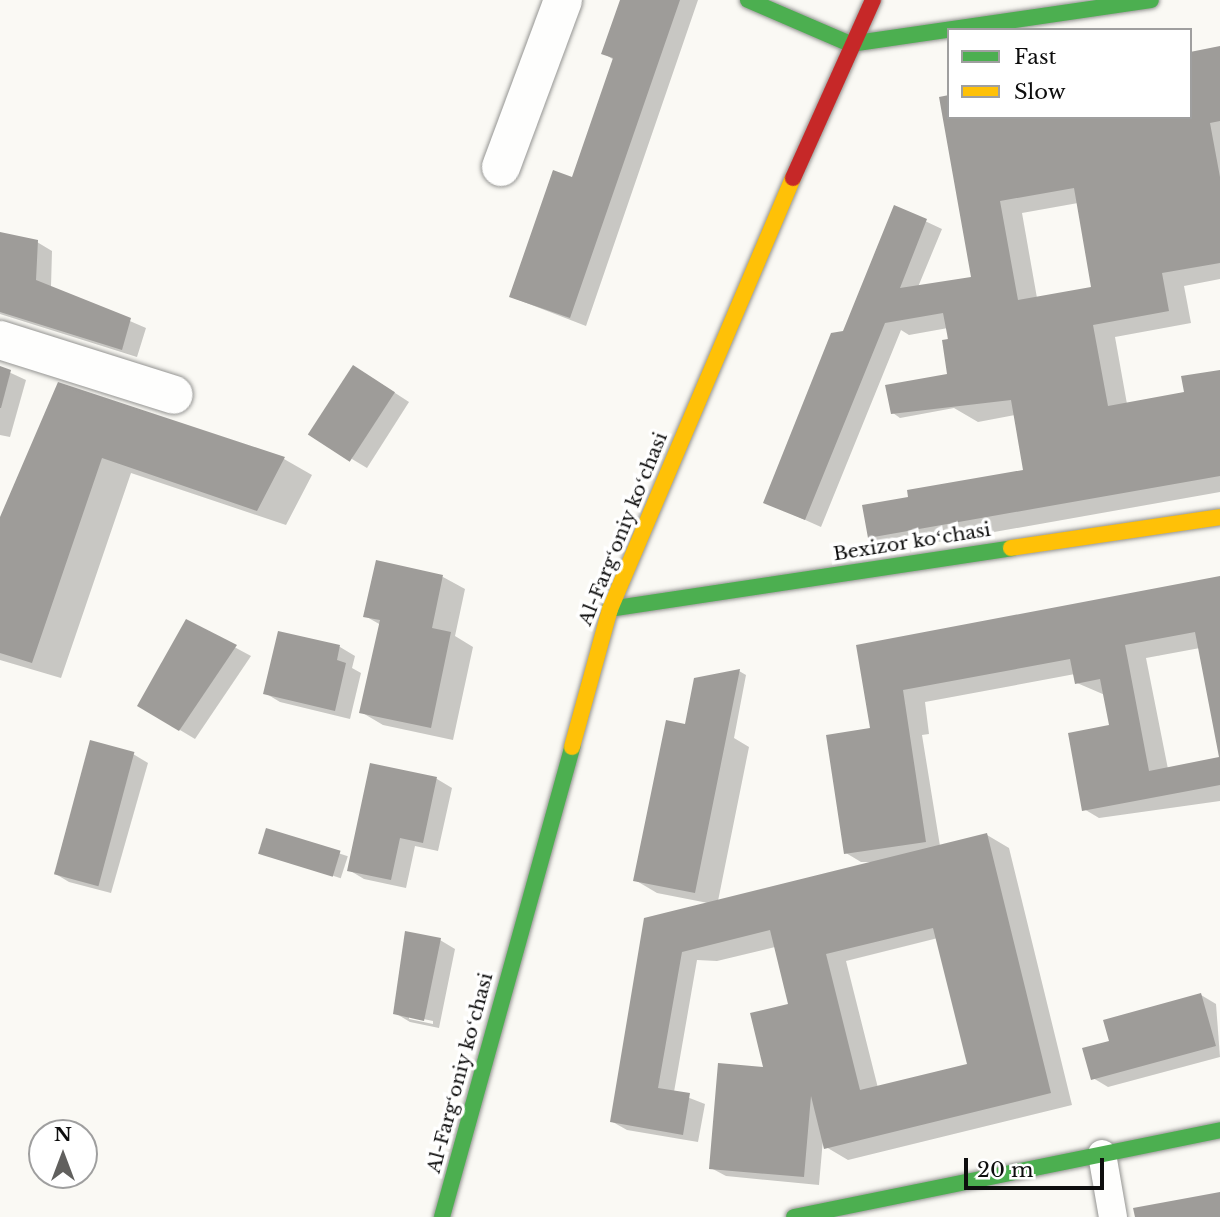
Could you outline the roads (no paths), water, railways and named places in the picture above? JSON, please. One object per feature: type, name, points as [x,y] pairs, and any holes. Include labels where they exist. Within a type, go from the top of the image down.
[{"type":"main road","points":[[748,0],[850,44],[947,30]]},
{"type":"main road","name":"Al-Fargʻoniy koʻchasi","points":[[442,1217],[610,609],[850,44],[873,0]]},
{"type":"main road","points":[[959,28],[1151,0]]},
{"type":"main road","name":"Bexizor koʻchasi","points":[[610,609],[1220,517]]},
{"type":"main road","points":[[794,1217],[1220,1130]]},
{"type":"street","points":[[501,167],[562,0]]},
{"type":"street","points":[[0,340],[174,395]]},
{"type":"lane","points":[[1102,1154],[1114,1217]]}]
